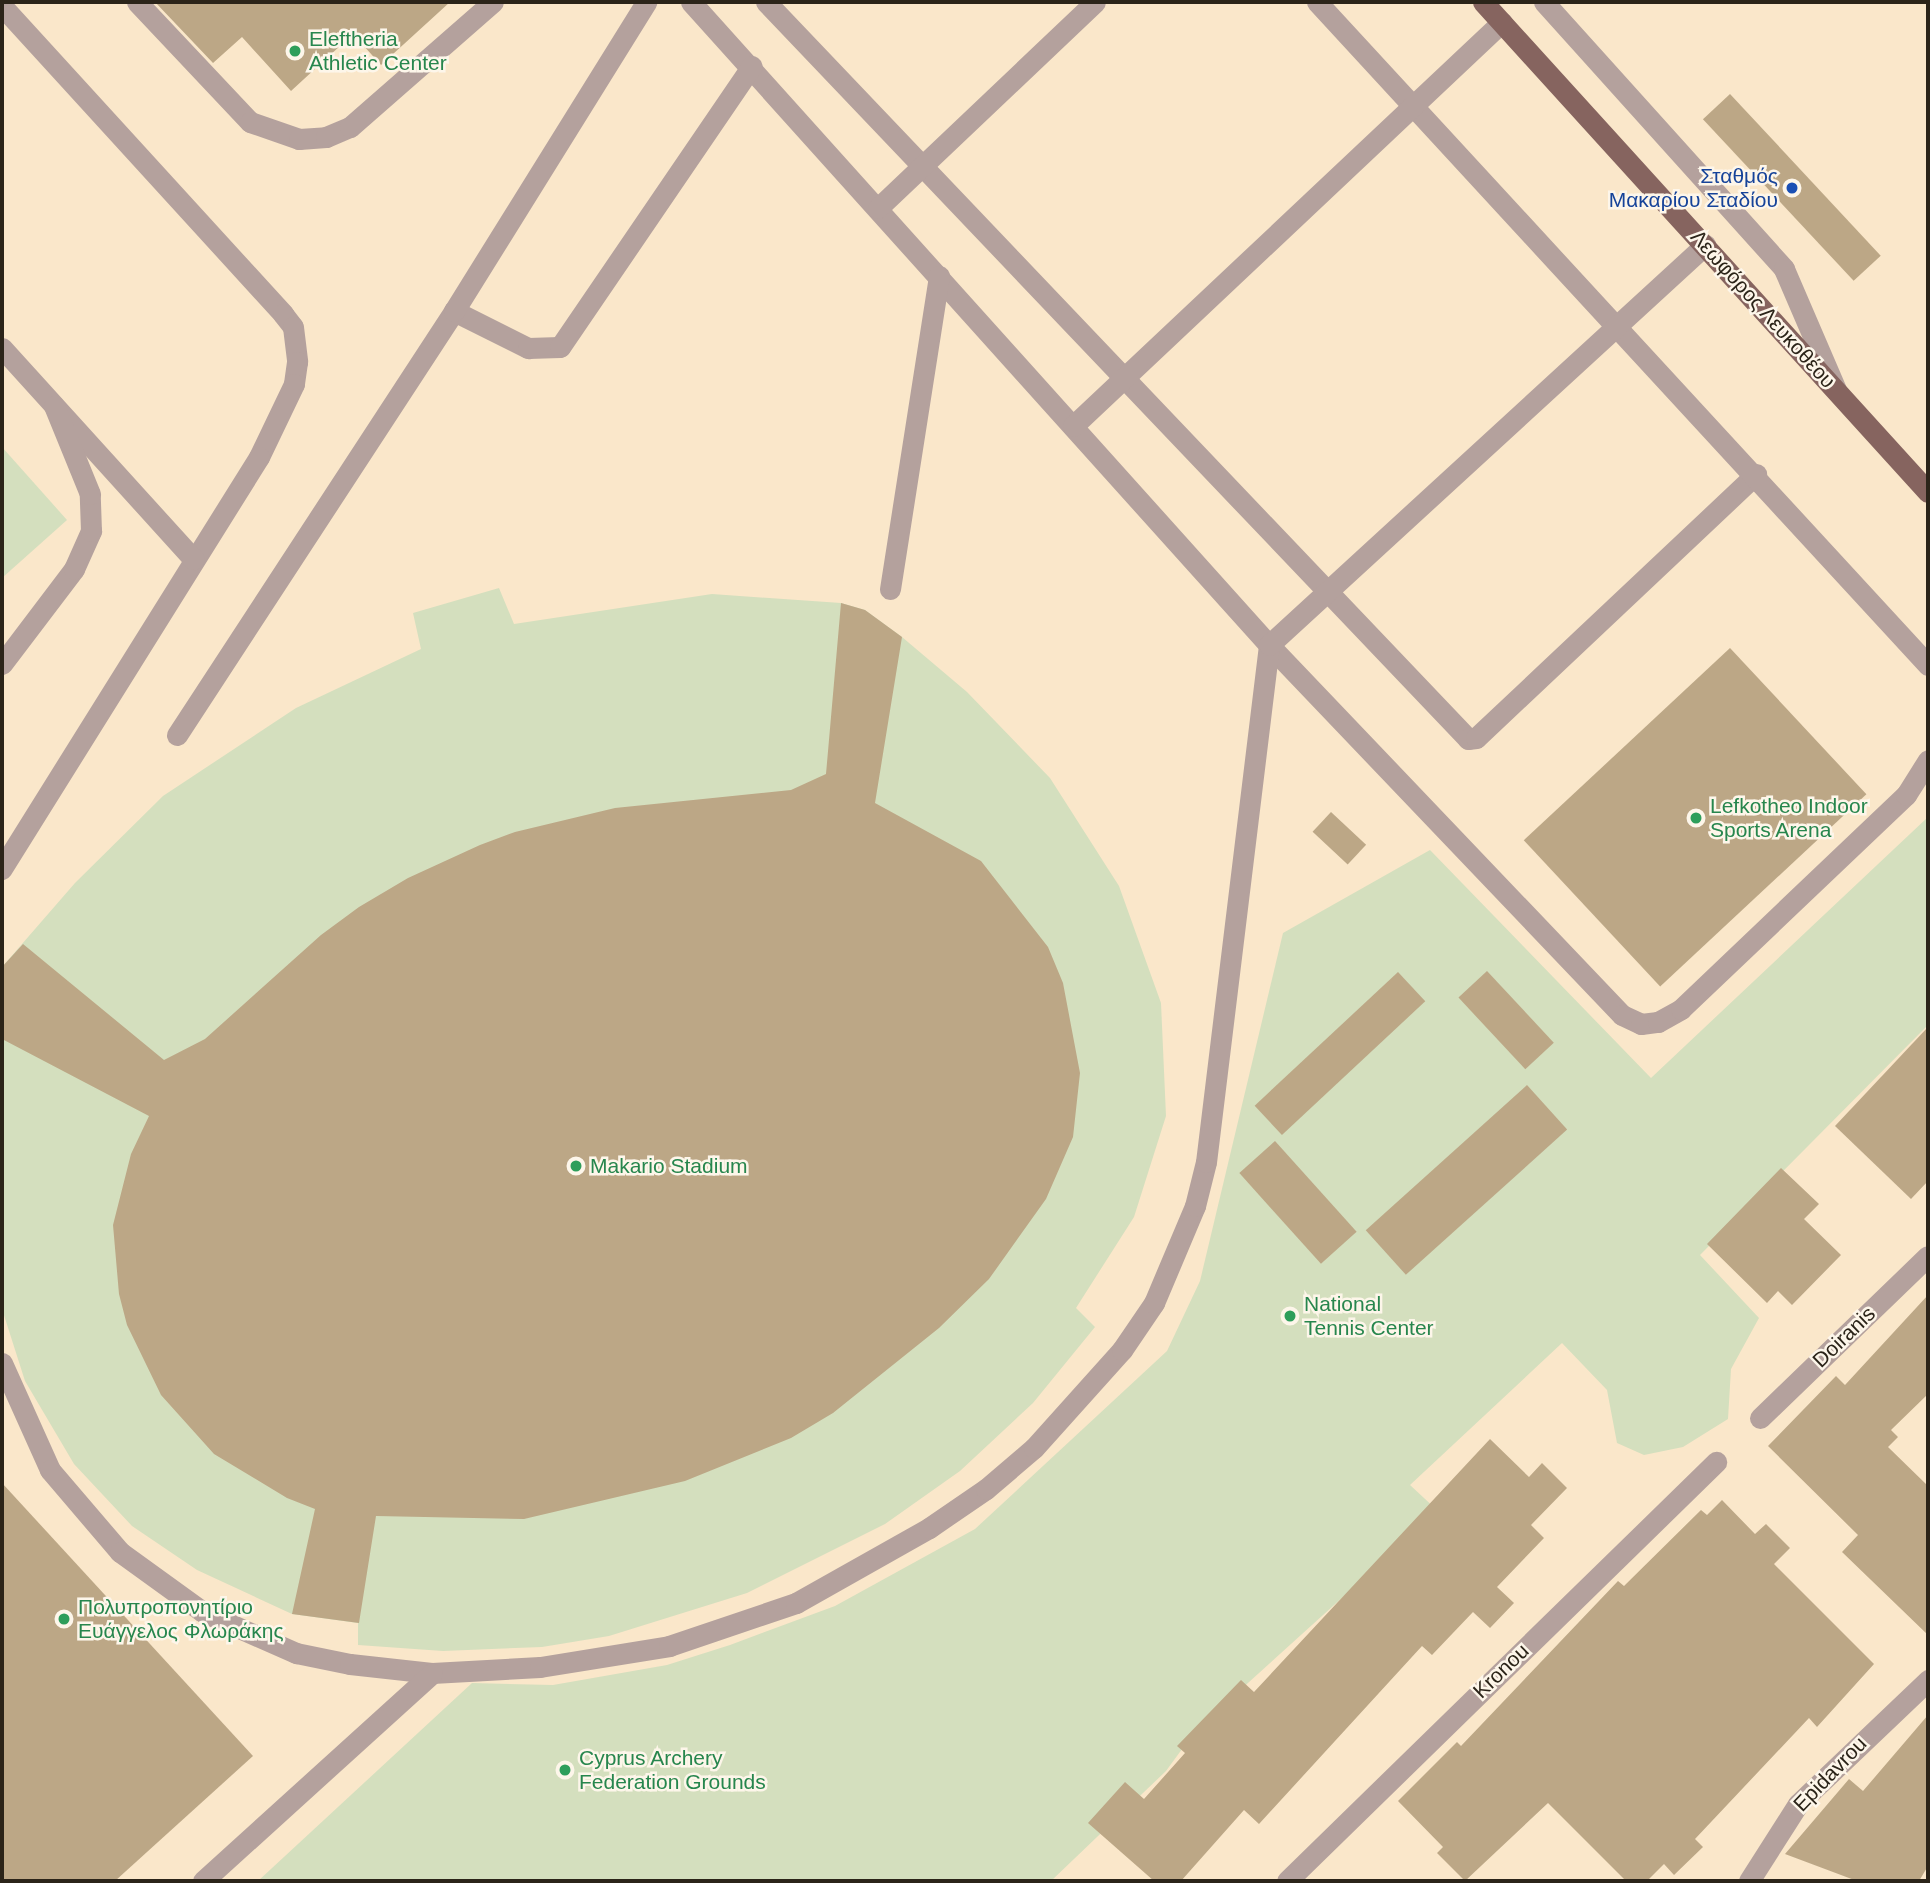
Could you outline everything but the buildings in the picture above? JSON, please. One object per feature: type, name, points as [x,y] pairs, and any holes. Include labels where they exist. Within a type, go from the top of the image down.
[{"type":"main road","name":"Λεωφόρος Λευκοθέου","points":[[1483,2],[1928,492]]},
{"type":"street","points":[[137,2],[250,122],[299,139],[326,137],[372,111],[493,2]]},
{"type":"street","points":[[177,735],[454,312],[646,2]]},
{"type":"street","points":[[691,2],[752,66],[1269,645],[1622,1015],[1641,1024],[1658,1022],[1696,996],[1906,795],[1928,760]]},
{"type":"street","points":[[766,2],[1125,377],[1463,736],[1476,738],[1756,474]]},
{"type":"street","points":[[878,208],[921,164],[1096,2]]},
{"type":"street","points":[[1317,2],[1756,474],[1928,665]]},
{"type":"street","points":[[1544,2],[1784,269],[1836,390]]},
{"type":"street","points":[[2,6],[293,327],[298,362],[279,419],[2,869]]},
{"type":"street","points":[[1073,426],[1502,22]]},
{"type":"street","points":[[454,312],[528,348],[560,347],[752,66]]},
{"type":"street","points":[[2,1363],[50,1470],[120,1552],[163,1586],[203,1612],[296,1653],[432,1673],[540,1667],[669,1646],[796,1603],[929,1528],[986,1489],[1034,1448],[1122,1350],[1172,1266],[1206,1162],[1269,645],[1325,590],[1705,245]]},
{"type":"street","points":[[890,589],[939,276]]},
{"type":"street","points":[[2,348],[193,559]]},
{"type":"street","points":[[2,664],[74,569],[90,531],[90,494],[54,406]]},
{"type":"street","name":"Doiranis","points":[[1760,1418],[1928,1256]]},
{"type":"street","name":"Kronou","points":[[1287,1881],[1716,1462]]},
{"type":"street","points":[[203,1881],[432,1673]]},
{"type":"street","name":"Epidavrou","points":[[1749,1881],[1798,1804],[1928,1680]]},
{"type":"green space","points":[[2,447],[67,520],[2,578]]},
{"type":"green space","name":"Makario Stadium","points":[[499,588],[514,624],[712,594],[841,603],[865,610],[902,637],[967,692],[1050,778],[1119,886],[1161,1003],[1166,1116],[1134,1217],[1076,1308],[1095,1327],[1033,1403],[960,1471],[885,1524],[747,1593],[609,1636],[542,1647],[443,1651],[358,1645],[358,1623],[292,1614],[197,1570],[132,1526],[74,1464],[25,1381],[2,1309],[2,967],[75,883],[163,796],[296,708],[421,649],[413,613]]},
{"type":"green space","points":[[1928,817],[1928,1025],[1700,1255],[1759,1318],[1731,1369],[1728,1419],[1683,1447],[1644,1455],[1617,1443],[1607,1390],[1562,1343],[1410,1485],[1438,1511],[1196,1730],[1166,1771],[1051,1881],[258,1881],[472,1683],[553,1685],[667,1665],[835,1606],[975,1529],[1167,1351],[1200,1281],[1283,933],[1430,850],[1651,1078]]},
{"type":"place","name":"Eleftheria Athletic Center","points":[[295,51]]},
{"type":"place","name":"Σταθμός Μακαρίου Σταδίου","points":[[1792,188]]},
{"type":"place","name":"Lefkotheo Indoor Sports Arena","points":[[1696,818]]},
{"type":"place","name":"Makario Stadium","points":[[576,1166]]},
{"type":"place","name":"National Tennis Center","points":[[1290,1316]]},
{"type":"place","name":"Πολυπροπονητίριο Ευάγγελος Φλωράκης","points":[[64,1619]]},
{"type":"place","name":"Cyprus Archery Federation Grounds","points":[[565,1770]]}]
